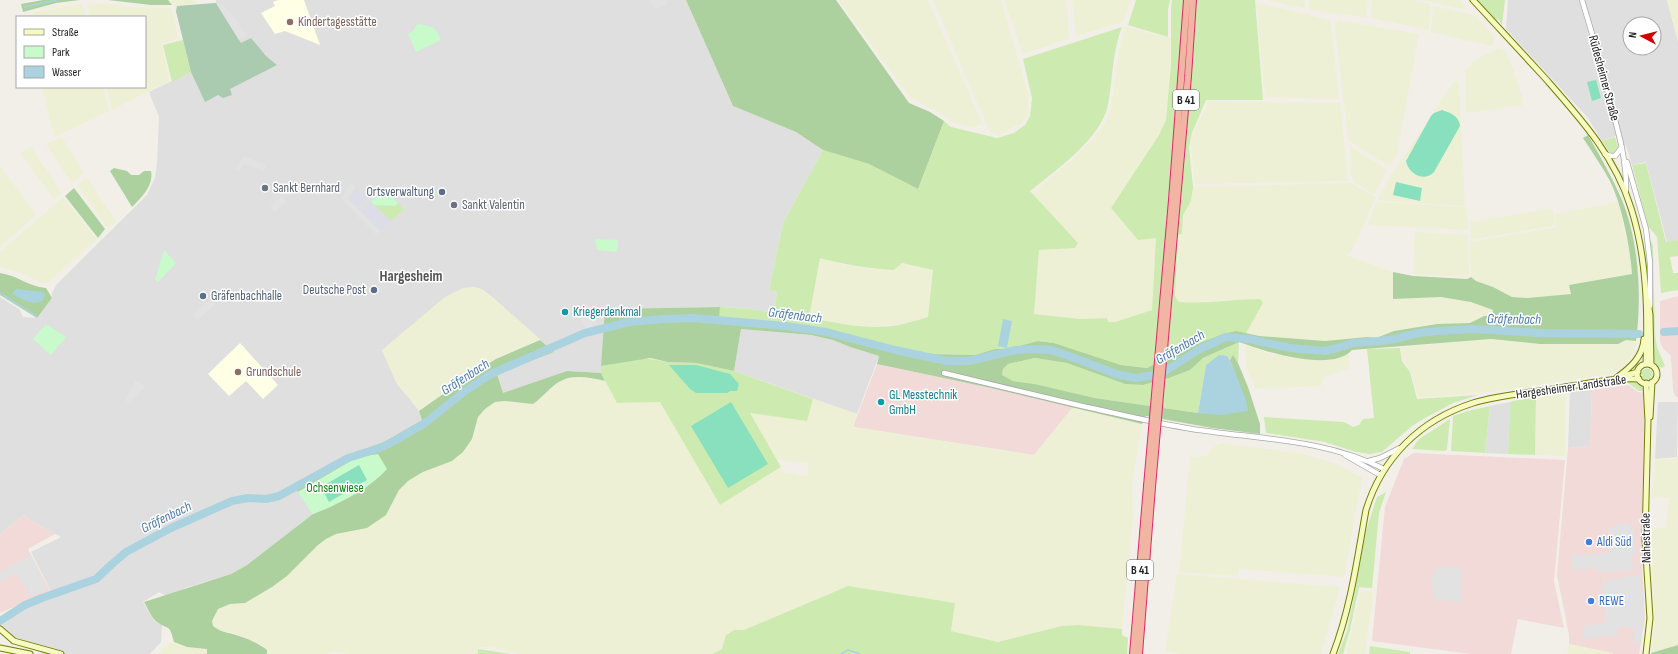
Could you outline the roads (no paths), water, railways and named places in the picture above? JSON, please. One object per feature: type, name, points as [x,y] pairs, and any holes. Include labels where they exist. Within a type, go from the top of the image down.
[{"type":"highway","name":"B 41","points":[[1133,654],[1174,200],[1187,0]]},
{"type":"highway","name":"B 41","points":[[1174,200],[1188,76],[1193,0]]},
{"type":"highway","name":"B 41","points":[[1139,654],[1149,487]]},
{"type":"main road","points":[[1473,0],[1585,123],[1605,154],[1626,193],[1638,232],[1644,266],[1648,313],[1648,364],[1657,372],[1656,377],[1652,382],[1646,383],[1639,379],[1638,372],[1640,367],[1648,364]]},
{"type":"main road","points":[[1616,378],[1631,366],[1641,352],[1644,342],[1648,313],[1644,266]]},
{"type":"main road","name":"Hargesheimer Landstraße","points":[[1333,654],[1341,633],[1349,604],[1366,510],[1380,475],[1400,448],[1413,435],[1436,419],[1474,403],[1504,396],[1603,381],[1638,372]]},
{"type":"main road","name":"Hargesheimer Landstraße","points":[[1603,381],[1639,379]]},
{"type":"main road","name":"Nahestraße","points":[[1648,421],[1650,416],[1652,382]]},
{"type":"main road","name":"Nahestraße","points":[[1646,383],[1648,421],[1645,539],[1650,618],[1646,654]]},
{"type":"main road","points":[[1,630],[14,640],[61,654]]},
{"type":"main road","points":[[0,648],[30,654]]},
{"type":"street","name":"Rüdesheimer Straße","points":[[1582,0],[1593,34],[1622,147],[1626,193]]},
{"type":"street","points":[[1605,154],[1616,156],[1622,147]]},
{"type":"street","name":"Rüdesheimer Straße","points":[[1624,157],[1629,167],[1646,230],[1650,263],[1648,313]]},
{"type":"street","points":[[944,373],[1192,429],[1302,444],[1336,451],[1367,461],[1384,469]]},
{"type":"street","points":[[1367,461],[1380,458],[1400,448]]},
{"type":"street","points":[[1336,451],[1380,475]]},
{"type":"water","points":[[16,289],[42,292],[45,295],[43,300],[35,303],[24,300],[12,294]]},
{"type":"water","points":[[1003,319],[1012,321],[1007,348],[998,346]]},
{"type":"water","points":[[1219,355],[1227,356],[1230,360],[1246,400],[1248,411],[1221,415],[1198,413],[1206,365]]},
{"type":"waterway","points":[[24,7],[57,0]]},
{"type":"waterway","points":[[0,293],[36,316]]},
{"type":"waterway","name":"Gräfenbach","points":[[0,621],[25,605],[96,579],[126,552],[171,528],[232,501],[248,498],[266,499],[279,496],[348,458],[380,448],[396,440],[425,423],[465,391],[491,374],[585,333],[629,322],[692,318],[786,326],[826,332],[895,350],[947,361],[969,361],[1016,350],[1051,350],[1119,375],[1136,378],[1161,374],[1198,350],[1226,337],[1249,339],[1290,348],[1324,351],[1353,343],[1390,340],[1418,333],[1473,329],[1540,333],[1639,334]]},
{"type":"waterway","name":"Gräfenbach","points":[[1664,332],[1678,331]]},
{"type":"waterway","points":[[841,654],[848,650],[860,654]]},
{"type":"place","name":"Kindertagesstätte","points":[[290,22]]},
{"type":"place","name":"Sankt Bernhard","points":[[265,188]]},
{"type":"place","name":"Ortsverwaltung","points":[[442,192]]},
{"type":"place","name":"Sankt Valentin","points":[[454,205]]},
{"type":"place","name":"Deutsche Post","points":[[374,290]]},
{"type":"place","name":"Gräfenbachhalle","points":[[203,296]]},
{"type":"place","name":"Kriegerdenkmal","points":[[565,312]]},
{"type":"place","name":"Grundschule","points":[[238,372]]},
{"type":"place","name":"GL Messtechnik GmbH","points":[[881,402]]},
{"type":"place","name":"Aldi Süd","points":[[1589,542]]},
{"type":"place","name":"REWE","points":[[1591,601]]},
{"type":"district","name":"Hargesheim","points":[[411,276]]},
{"type":"park label","name":"Ochsenwiese","points":[[335,488]]}]
